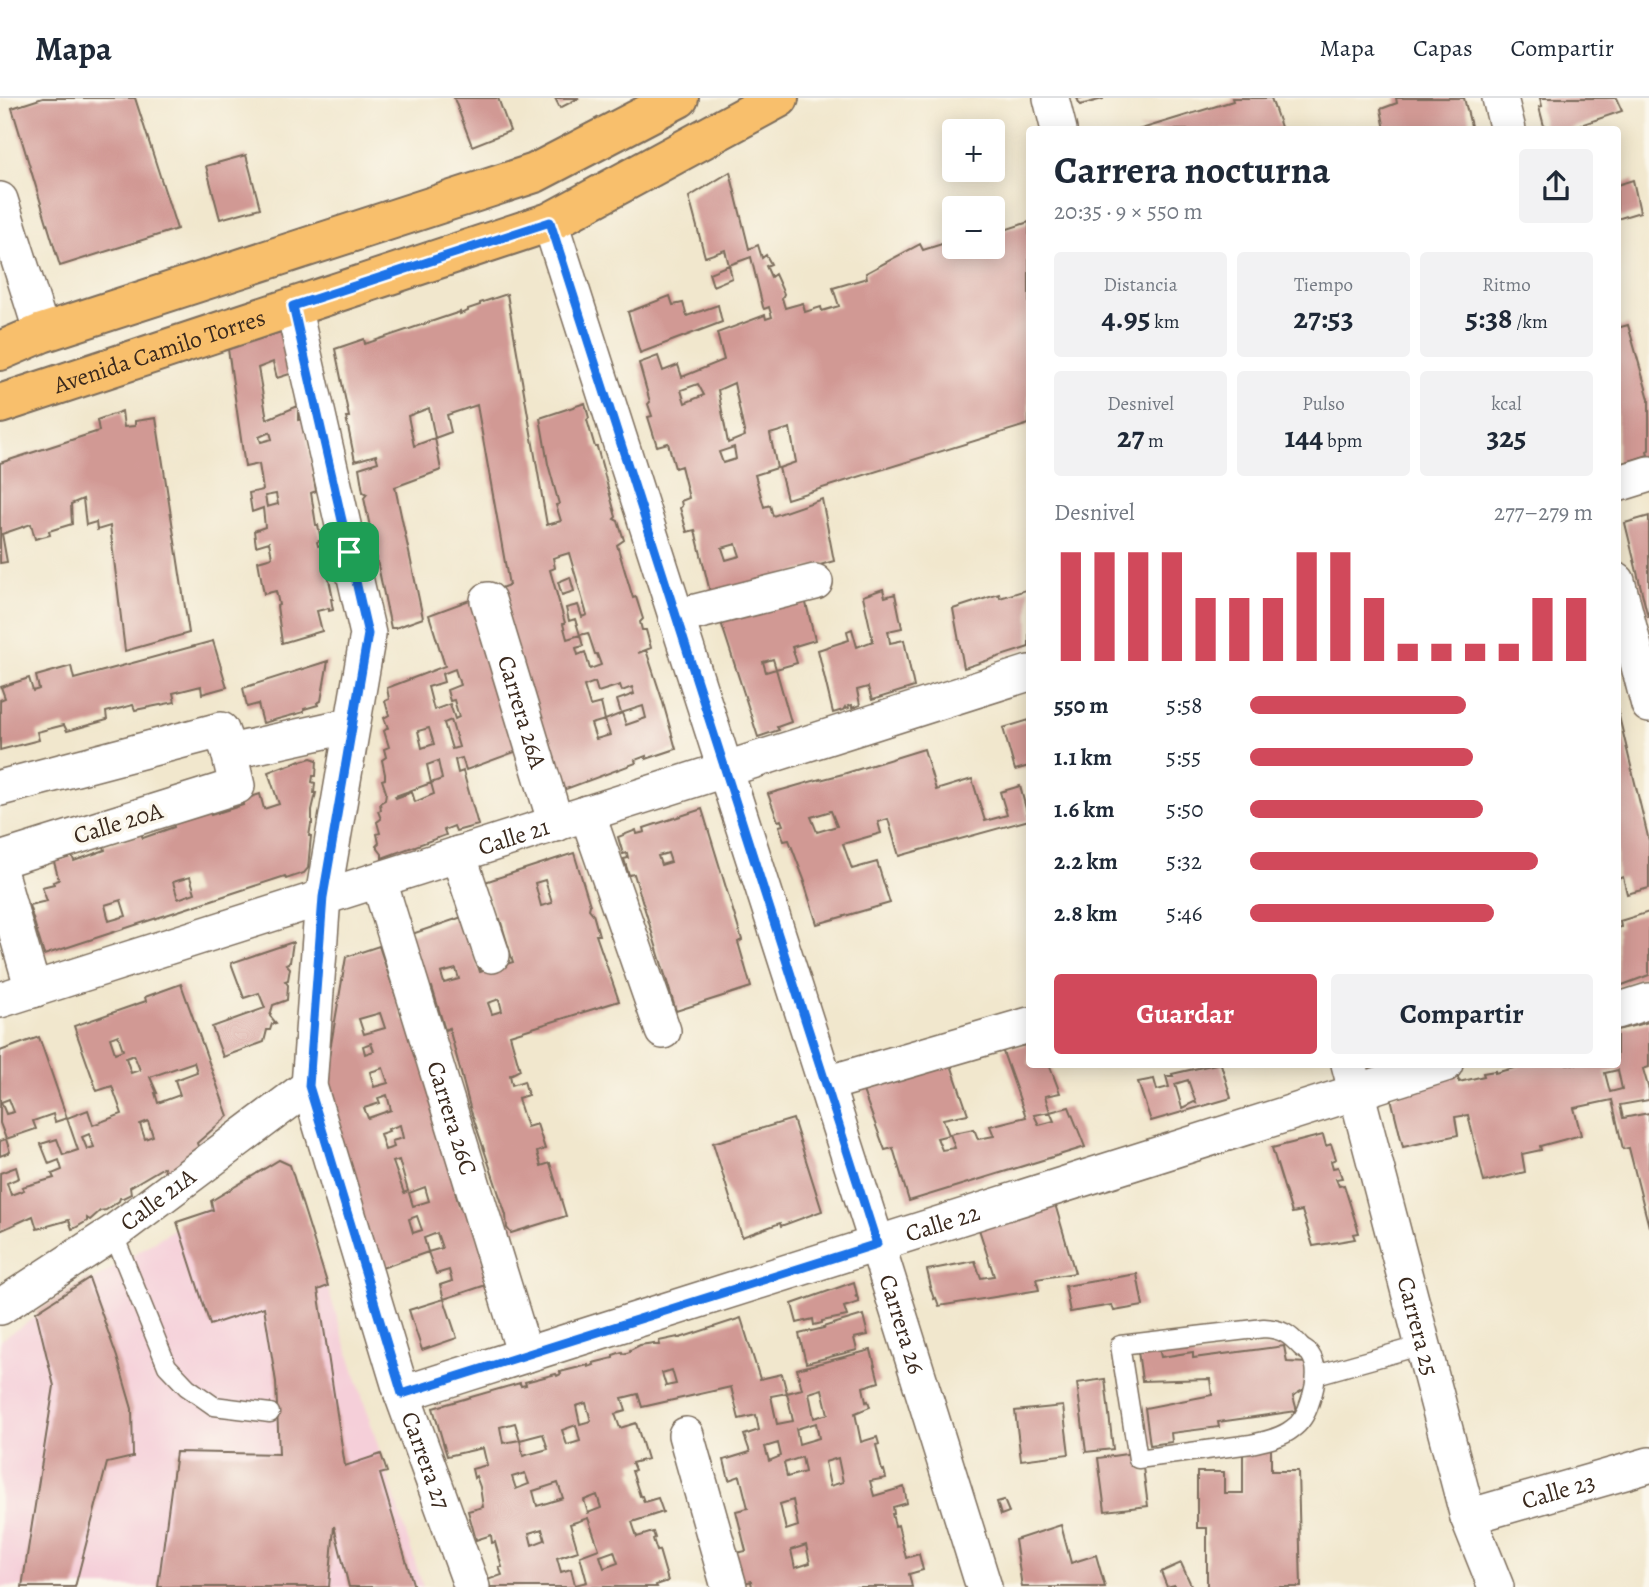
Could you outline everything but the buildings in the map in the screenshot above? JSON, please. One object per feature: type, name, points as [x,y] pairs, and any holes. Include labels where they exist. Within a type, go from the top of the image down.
[{"type":"main road","points":[[0,351],[42,333],[535,173],[678,98]]},
{"type":"main road","name":"Avenida Camilo Torres","points":[[0,404],[550,222],[779,98]]},
{"type":"street","points":[[1051,98],[1058,126]]},
{"type":"street","points":[[1500,98],[1507,126]]},
{"type":"street","points":[[0,200],[42,333]]},
{"type":"street","name":"Carrera 26","points":[[550,222],[984,1587]]},
{"type":"street","name":"Carrera 27","points":[[293,306],[368,634],[323,897],[309,1086],[402,1394],[472,1587]]},
{"type":"street","points":[[1621,483],[1649,474]]},
{"type":"street","points":[[676,617],[815,582]]},
{"type":"street","points":[[1621,596],[1649,705]]},
{"type":"street","name":"Carrera 26A","points":[[488,600],[571,819],[663,1031]]},
{"type":"street","name":"Calle 21","points":[[0,1000],[1026,674]]},
{"type":"street","points":[[0,788],[225,741],[352,724]]},
{"type":"street","name":"Calle 20A","points":[[0,860],[237,786],[225,741]]},
{"type":"street","points":[[458,854],[492,956]]},
{"type":"street","points":[[0,874],[33,990]]},
{"type":"street","name":"Carrera 26C","points":[[379,881],[525,1355]]},
{"type":"street","points":[[1621,1010],[1649,1001]]},
{"type":"street","points":[[825,1084],[1026,1026]]},
{"type":"street","name":"Calle 22","points":[[402,1394],[877,1244],[1353,1078],[1419,1068]]},
{"type":"street","name":"Carrera 25","points":[[1353,1078],[1468,1517],[1496,1587]]},
{"type":"street","name":"Calle 21A","points":[[0,1307],[113,1233],[309,1086]]},
{"type":"street","points":[[686,1434],[729,1587]]},
{"type":"street","name":"Calle 23","points":[[1468,1517],[1649,1465]]},
{"type":"lane","points":[[113,1233],[166,1366],[187,1387],[214,1406],[270,1413]]},
{"type":"lane","points":[[1276,1328],[1310,1354],[1316,1375],[1307,1410],[1293,1429],[1283,1434],[1251,1444],[1138,1459],[1120,1345],[1276,1328]]},
{"type":"lane","points":[[1316,1375],[1423,1345]]},
{"type":"shaded area","points":[[286,1157],[423,1587],[0,1587],[0,1340]]},
{"type":"route","points":[[550,222],[877,1244],[402,1394],[309,1086],[323,897],[368,634],[349,552],[293,306],[550,222]]}]
